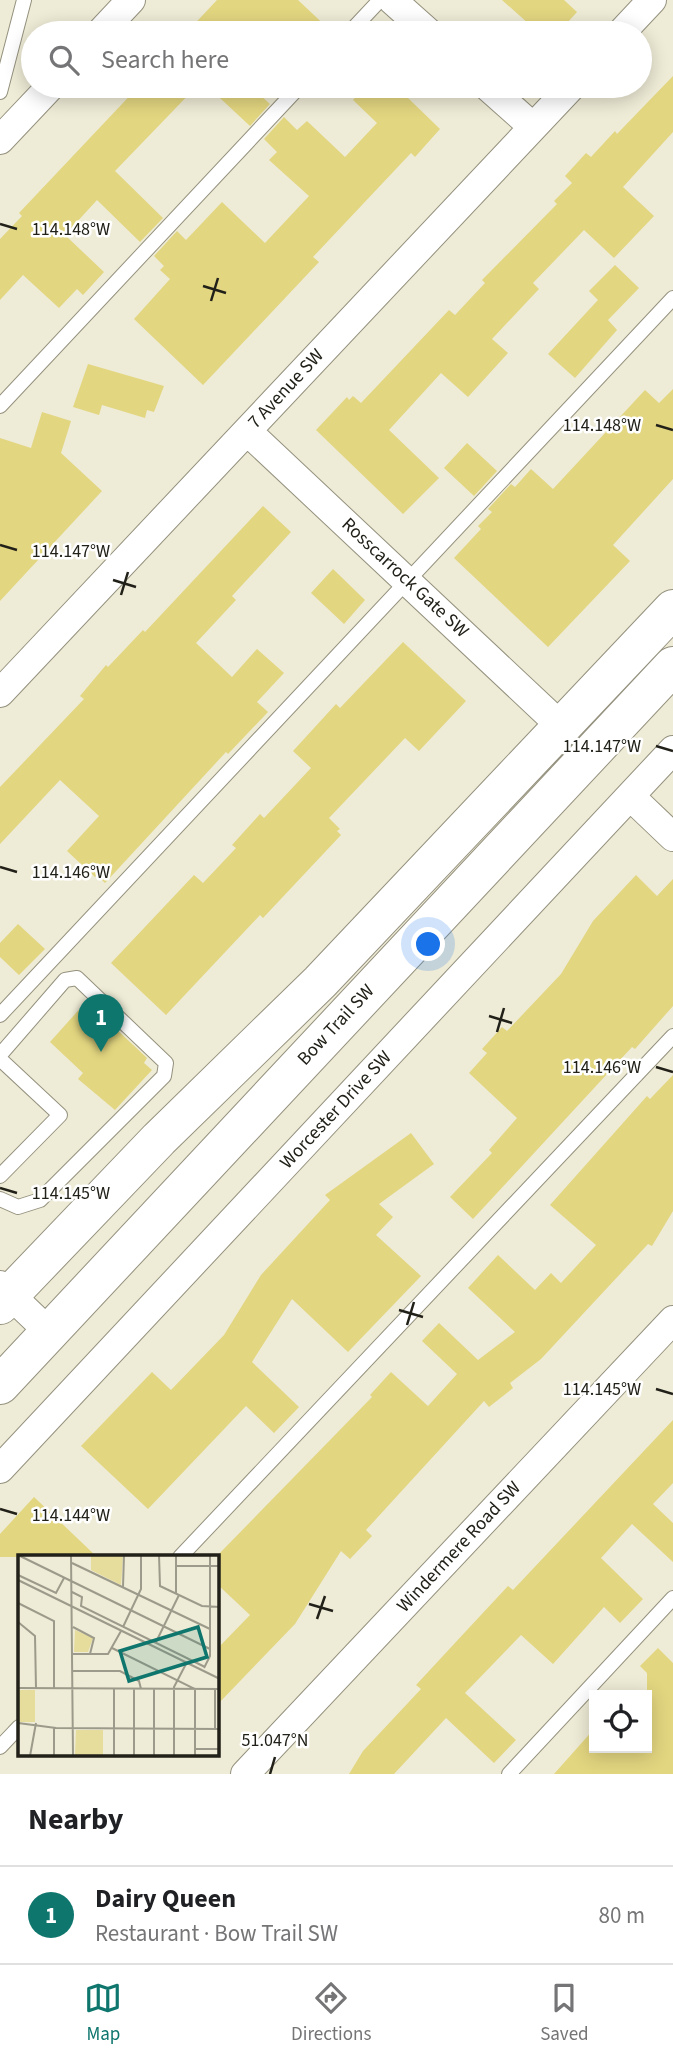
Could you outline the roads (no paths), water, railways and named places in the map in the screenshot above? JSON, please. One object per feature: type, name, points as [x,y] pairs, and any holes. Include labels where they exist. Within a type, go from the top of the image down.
[{"type":"main road","points":[[3,1294],[320,982],[673,609]]},
{"type":"main road","name":"Bow Trail SW","points":[[0,1385],[673,666]]},
{"type":"street","points":[[111,21],[131,0]]},
{"type":"street","points":[[392,0],[416,21]]},
{"type":"street","points":[[632,21],[652,0]]},
{"type":"street","points":[[0,140],[40,98]]},
{"type":"street","points":[[500,98],[533,127]]},
{"type":"street","name":"7 Avenue SW","points":[[0,693],[561,98]]},
{"type":"street","name":"Rosscarrock Gate SW","points":[[247,431],[562,727]]},
{"type":"street","name":"Worcester Drive SW","points":[[0,1469],[673,750]]},
{"type":"street","points":[[630,796],[673,837]]},
{"type":"street","points":[[3,1294],[49,1332]]},
{"type":"street","name":"Windermere Road SW","points":[[245,1774],[673,1320]]},
{"type":"lane","points":[[0,92],[23,0]]},
{"type":"lane","points":[[360,21],[380,0]]},
{"type":"lane","points":[[0,406],[289,98]]},
{"type":"lane","points":[[0,1015],[673,298]]},
{"type":"lane","points":[[0,1199],[18,1207],[40,1200],[164,1076],[166,1063],[77,978],[65,980],[0,1057],[60,1115],[2,1168]]},
{"type":"lane","points":[[182,1555],[673,1036]]},
{"type":"lane","points":[[509,1774],[673,1598]]},
{"type":"lane","points":[[0,1747],[18,1728]]},
{"type":"place","name":"Dairy Queen","points":[[101,1052]]}]
